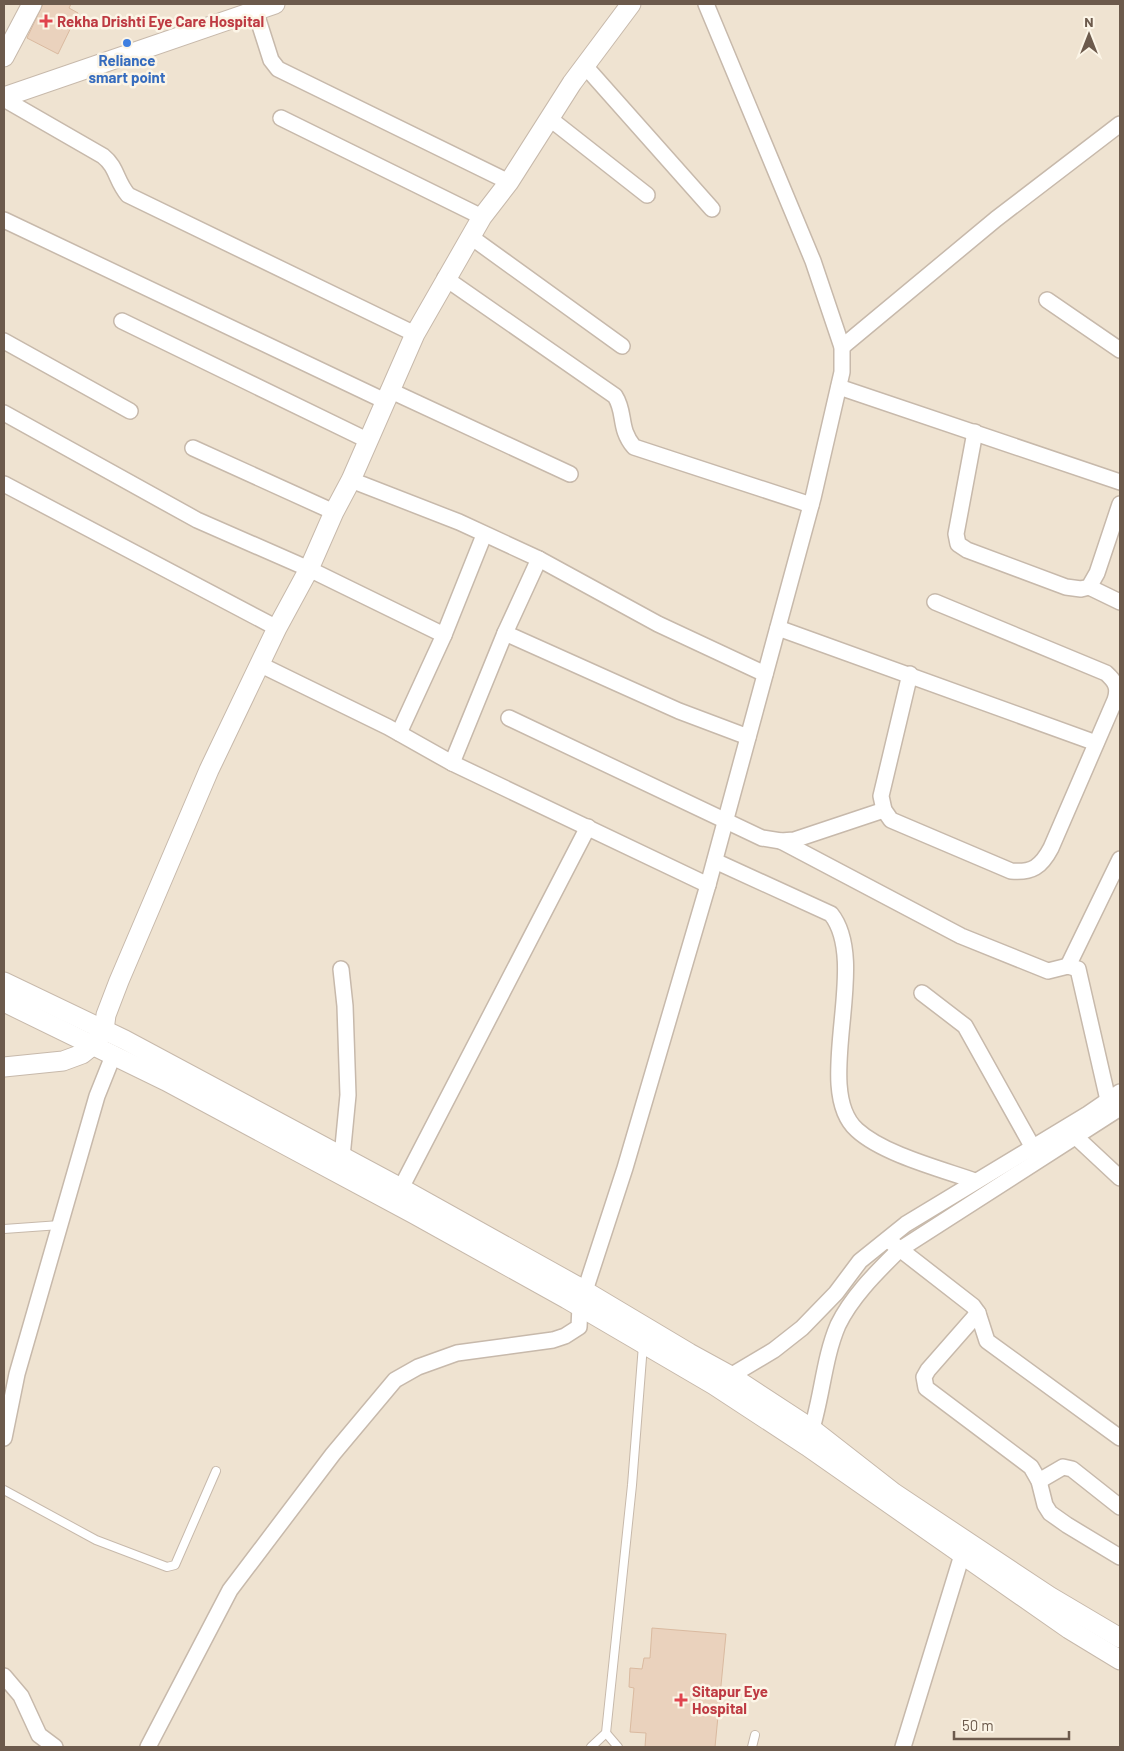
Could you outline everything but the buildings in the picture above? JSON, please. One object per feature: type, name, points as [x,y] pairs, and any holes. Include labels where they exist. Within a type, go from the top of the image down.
[{"type":"street","points":[[4,57],[32,4]]},
{"type":"street","points":[[4,98],[275,4]]},
{"type":"street","points":[[4,1067],[63,1061],[82,1054],[92,1046],[104,1030],[106,1015],[119,981],[209,770],[276,628],[309,569],[334,512],[369,441],[415,334],[445,278],[482,217],[509,182],[549,118],[585,66],[631,4]]},
{"type":"street","points":[[148,1747],[230,1590],[333,1454],[395,1380],[418,1367],[457,1353],[565,1336],[579,1327],[582,1298],[625,1168],[715,861],[811,505],[842,372],[842,348],[813,261],[706,4]]},
{"type":"street","points":[[255,10],[271,60],[278,69],[509,182]]},
{"type":"street","points":[[585,66],[712,209]]},
{"type":"street","points":[[4,98],[112,163],[119,185],[128,195],[415,334]]},
{"type":"street","points":[[281,118],[482,217]]},
{"type":"street","points":[[549,118],[647,195]]},
{"type":"street","points":[[842,348],[996,219],[1120,124]]},
{"type":"street","points":[[4,220],[387,396],[570,474]]},
{"type":"street","points":[[471,237],[622,346]]},
{"type":"street","points":[[445,278],[615,396],[620,403],[623,429],[634,446],[811,505]]},
{"type":"street","points":[[1047,300],[1120,350]]},
{"type":"street","points":[[122,321],[369,441]]},
{"type":"street","points":[[4,341],[130,411]]},
{"type":"street","points":[[839,387],[1120,482]]},
{"type":"street","points":[[4,413],[197,520],[309,569],[444,636]]},
{"type":"street","points":[[975,432],[956,534],[958,544],[967,550],[1066,587],[1081,589],[1089,587],[1120,602]]},
{"type":"street","points":[[193,448],[334,512]]},
{"type":"street","points":[[351,480],[459,522],[539,559],[658,624],[765,674]]},
{"type":"street","points":[[4,484],[276,628]]},
{"type":"street","points":[[1089,587],[1096,573],[1120,504]]},
{"type":"street","points":[[399,733],[444,636],[484,535]]},
{"type":"street","points":[[452,763],[505,633],[539,559]]},
{"type":"street","points":[[910,674],[881,796],[884,810],[891,820],[1011,871],[1025,872],[1038,867],[1045,860],[1118,691],[1115,681],[1106,673],[935,602]]},
{"type":"street","points":[[778,628],[910,674],[1096,743]]},
{"type":"street","points":[[505,633],[680,711],[748,737]]},
{"type":"street","points":[[259,664],[399,733],[452,763],[708,885]]},
{"type":"street","points":[[510,718],[762,838],[780,841],[794,840],[884,810]]},
{"type":"street","points":[[401,1188],[588,828]]},
{"type":"street","points":[[780,841],[961,936],[1048,971],[1068,966],[1078,969],[1081,976],[1094,1046],[1116,1100]]},
{"type":"street","points":[[1068,966],[1120,859]]},
{"type":"street","points":[[715,861],[831,914],[837,922],[842,936],[846,959],[838,1073],[842,1100],[850,1124],[859,1132],[885,1148],[975,1181]]},
{"type":"street","points":[[341,969],[346,1006],[348,1095],[342,1157]]},
{"type":"street","points":[[4,982],[104,1030],[401,1188],[582,1298],[643,1344],[810,1437],[1049,1596],[1120,1638]]},
{"type":"street","points":[[922,993],[965,1026],[1032,1146]]},
{"type":"street","points":[[4,1002],[166,1082],[400,1206],[731,1376],[962,1555],[1069,1629],[1120,1660]]},
{"type":"street","points":[[4,1438],[17,1374],[98,1096],[113,1056]]},
{"type":"street","points":[[810,1437],[838,1326],[850,1306],[875,1274],[899,1250],[1076,1137],[1116,1100]]},
{"type":"street","points":[[714,1385],[774,1350],[802,1328],[836,1293],[860,1261],[906,1224],[1032,1146],[1116,1100]]},
{"type":"street","points":[[1076,1137],[1120,1178]]},
{"type":"street","points":[[887,1239],[973,1306],[978,1313],[987,1341],[1120,1438]]},
{"type":"street","points":[[978,1313],[928,1370],[924,1383],[926,1388],[1031,1467],[1039,1481],[1044,1505],[1050,1513],[1120,1557]]},
{"type":"street","points":[[1039,1481],[1063,1467],[1072,1468],[1120,1507]]},
{"type":"street","points":[[903,1747],[962,1555]]},
{"type":"street","points":[[4,1676],[22,1696],[39,1735],[55,1747]]},
{"type":"lane","points":[[4,1229],[60,1225]]},
{"type":"lane","points":[[591,1747],[606,1733],[632,1485],[643,1344]]},
{"type":"lane","points":[[4,1490],[96,1540],[167,1567],[176,1565],[216,1471]]},
{"type":"lane","points":[[606,1733],[618,1747]]},
{"type":"lane","points":[[752,1747],[755,1735]]},
{"type":"shaded area","points":[[4,4],[1120,4],[1120,1747],[4,1747]]},
{"type":"place","name":"Rekha Drishti Eye Care Hospital","points":[[46,21]]},
{"type":"place","name":"Reliance smart point","points":[[127,43]]},
{"type":"place","name":"Sitapur Eye Hospital","points":[[681,1700]]}]
